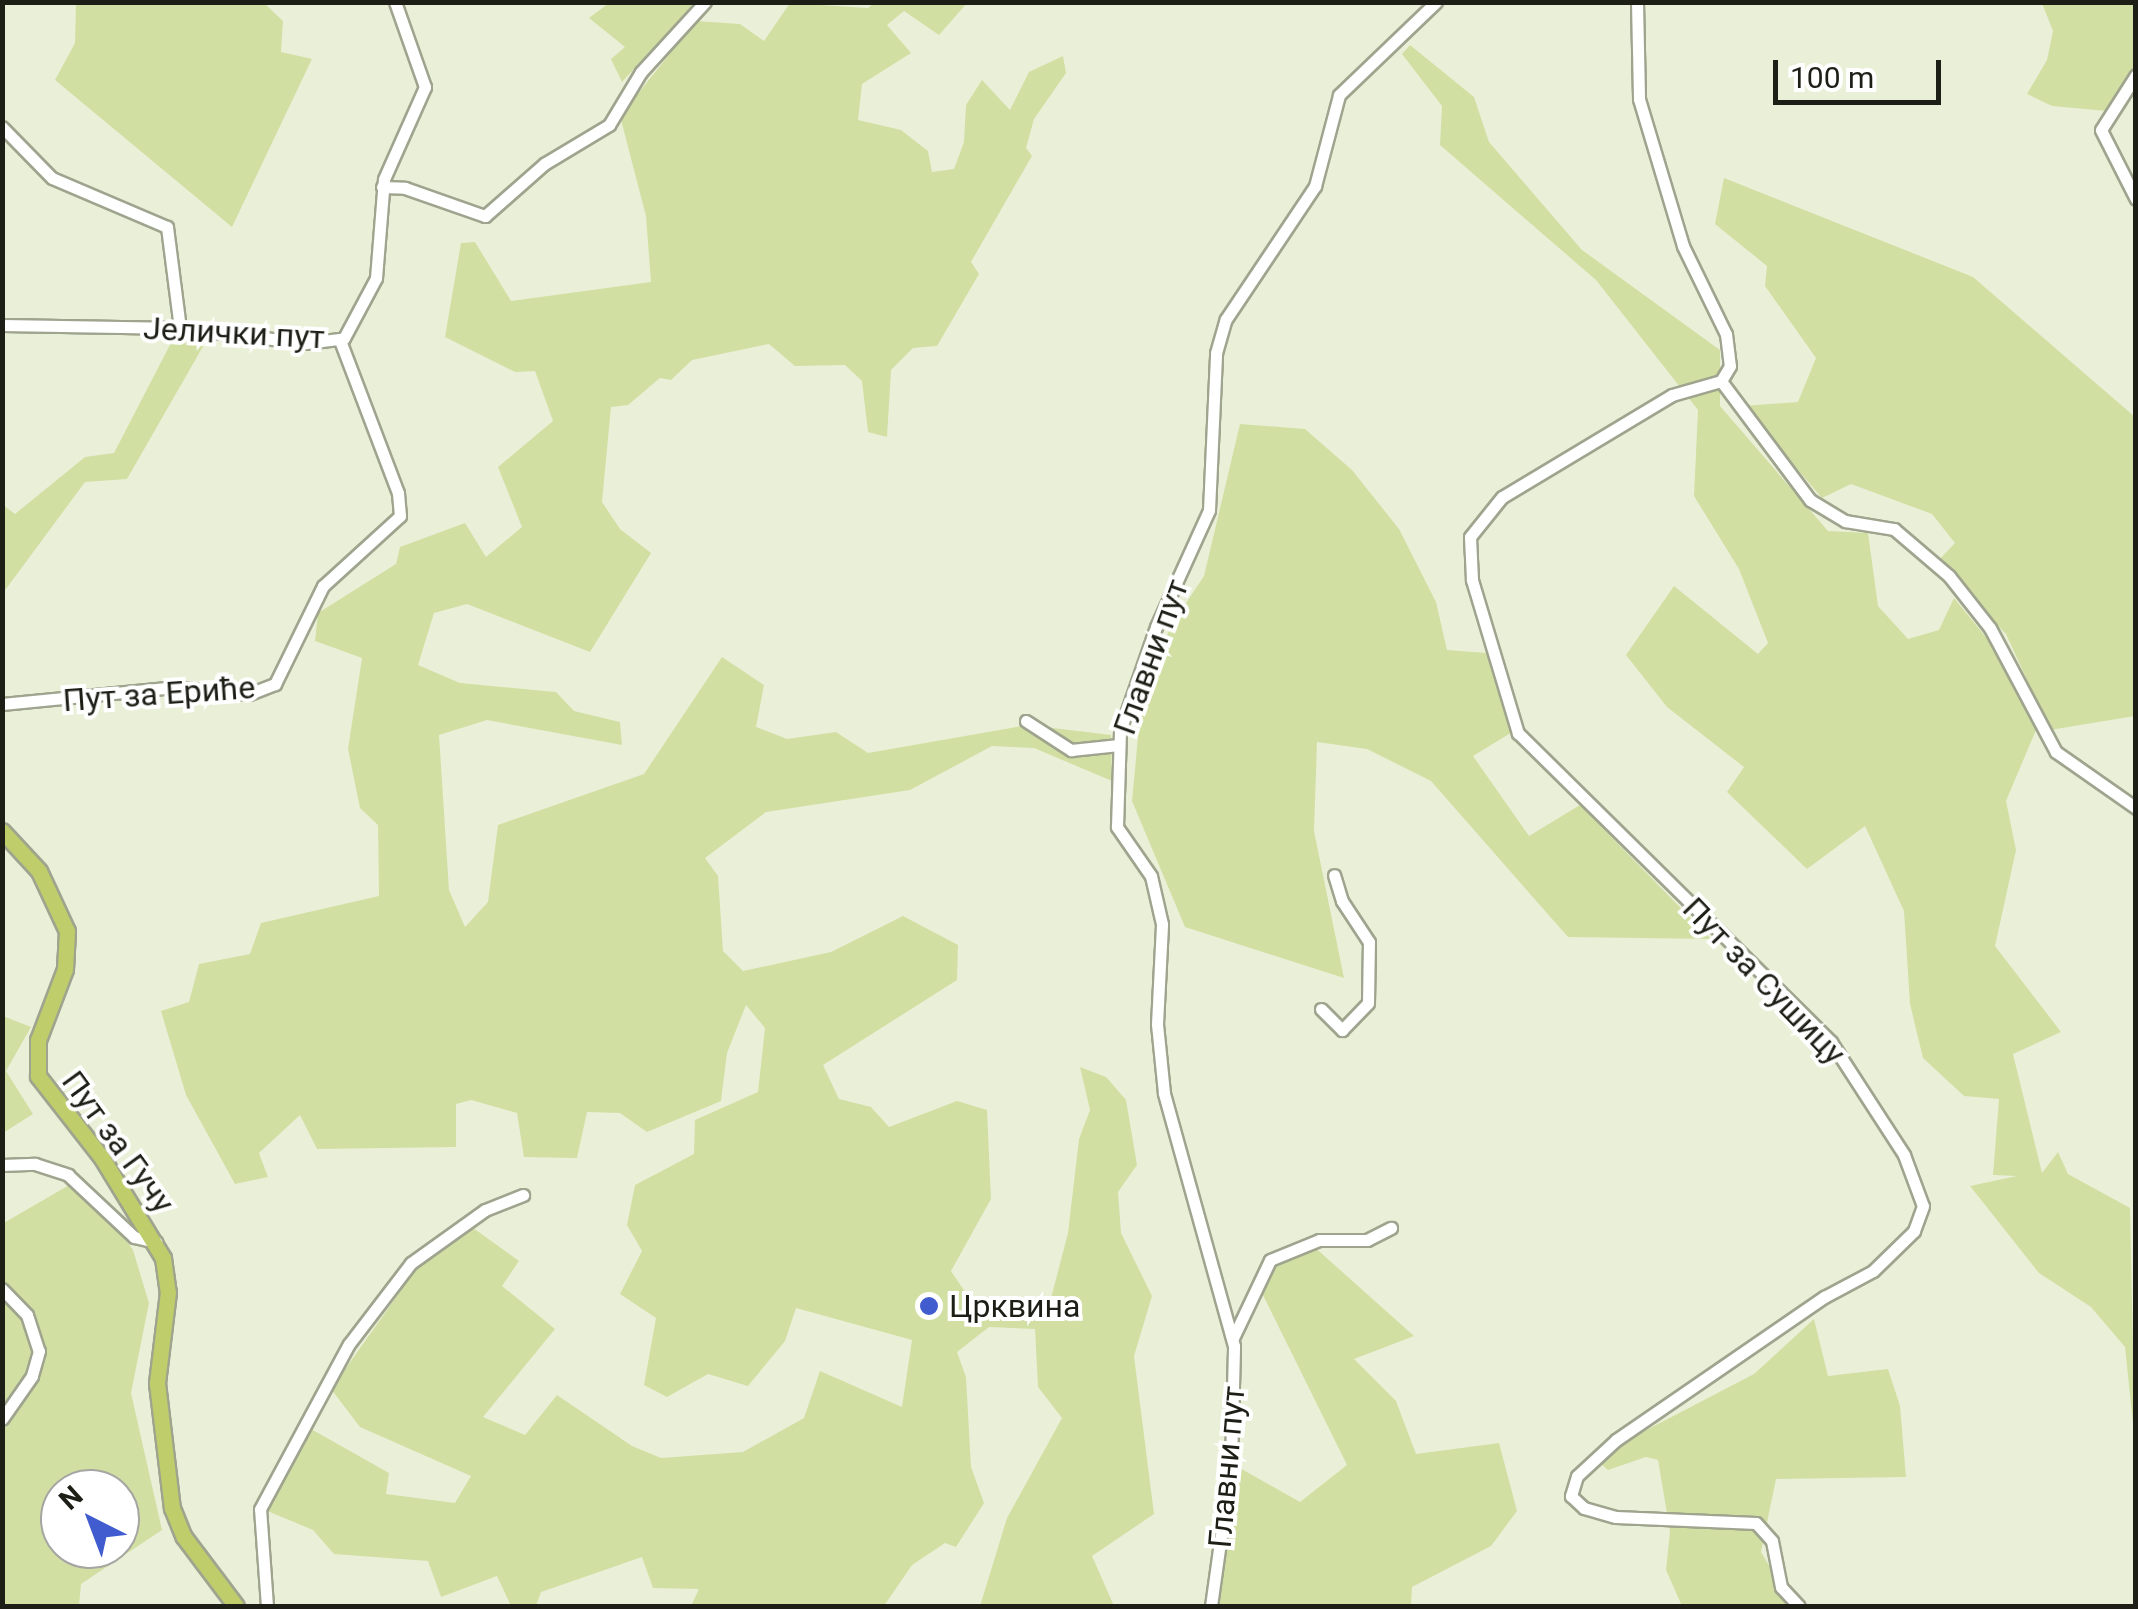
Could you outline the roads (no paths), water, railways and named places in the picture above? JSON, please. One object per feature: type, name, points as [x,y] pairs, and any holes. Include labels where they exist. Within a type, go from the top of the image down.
[{"type":"main road","name":"Пут за Гучу","points":[[2,831],[40,871],[66,930],[64,969],[38,1040],[38,1076],[102,1158],[156,1242],[167,1273],[156,1383],[172,1508],[184,1537],[236,1606]]},
{"type":"street","name":"Јелички пут","points":[[2,326],[180,328],[232,339],[340,340],[359,320],[376,278],[382,186],[426,87],[394,2]]},
{"type":"street","points":[[382,186],[485,216],[544,164],[609,125],[641,72],[705,2]]},
{"type":"street","name":"Главни пут","points":[[1212,1606],[1231,1463],[1232,1338],[1169,1121],[1156,1024],[1162,924],[1151,876],[1117,827],[1118,745],[1156,627],[1209,510],[1216,354],[1226,320],[1315,186],[1339,95],[1436,2]]},
{"type":"street","points":[[1637,2],[1639,99],[1683,246],[1726,334],[1730,366],[1721,380],[1810,500],[1845,521],[1894,529],[1949,576],[1996,638],[2056,752],[2136,808]]},
{"type":"street","points":[[2136,75],[2101,130],[2136,199]]},
{"type":"street","points":[[2,128],[52,178],[167,227],[180,328]]},
{"type":"street","name":"Пут за Ериће","points":[[2,704],[174,687],[249,694],[275,684],[323,586],[400,516],[398,493],[340,340]]},
{"type":"street","name":"Пут за Сушицу","points":[[1721,380],[1672,395],[1502,497],[1470,538],[1472,580],[1518,732],[1831,1042],[1904,1155],[1919,1194],[1922,1206],[1914,1232],[1888,1259],[1616,1440],[1576,1476],[1571,1496],[1584,1508],[1616,1517],[1756,1523],[1772,1540],[1782,1587],[1799,1606]]},
{"type":"street","points":[[1026,721],[1071,750],[1118,745]]},
{"type":"street","points":[[1321,1010],[1342,1030],[1368,1003],[1369,942],[1342,902],[1334,874]]},
{"type":"street","points":[[2,1165],[35,1164],[68,1175],[134,1238],[156,1242]]},
{"type":"street","points":[[267,1606],[260,1508],[348,1344],[411,1263],[485,1210],[523,1196]]},
{"type":"street","points":[[1232,1338],[1270,1260],[1319,1240],[1367,1240],[1391,1228]]},
{"type":"street","points":[[2,1289],[27,1314],[40,1352],[32,1376],[2,1419]]},
{"type":"place","name":"Црквина","points":[[929,1306]]}]
